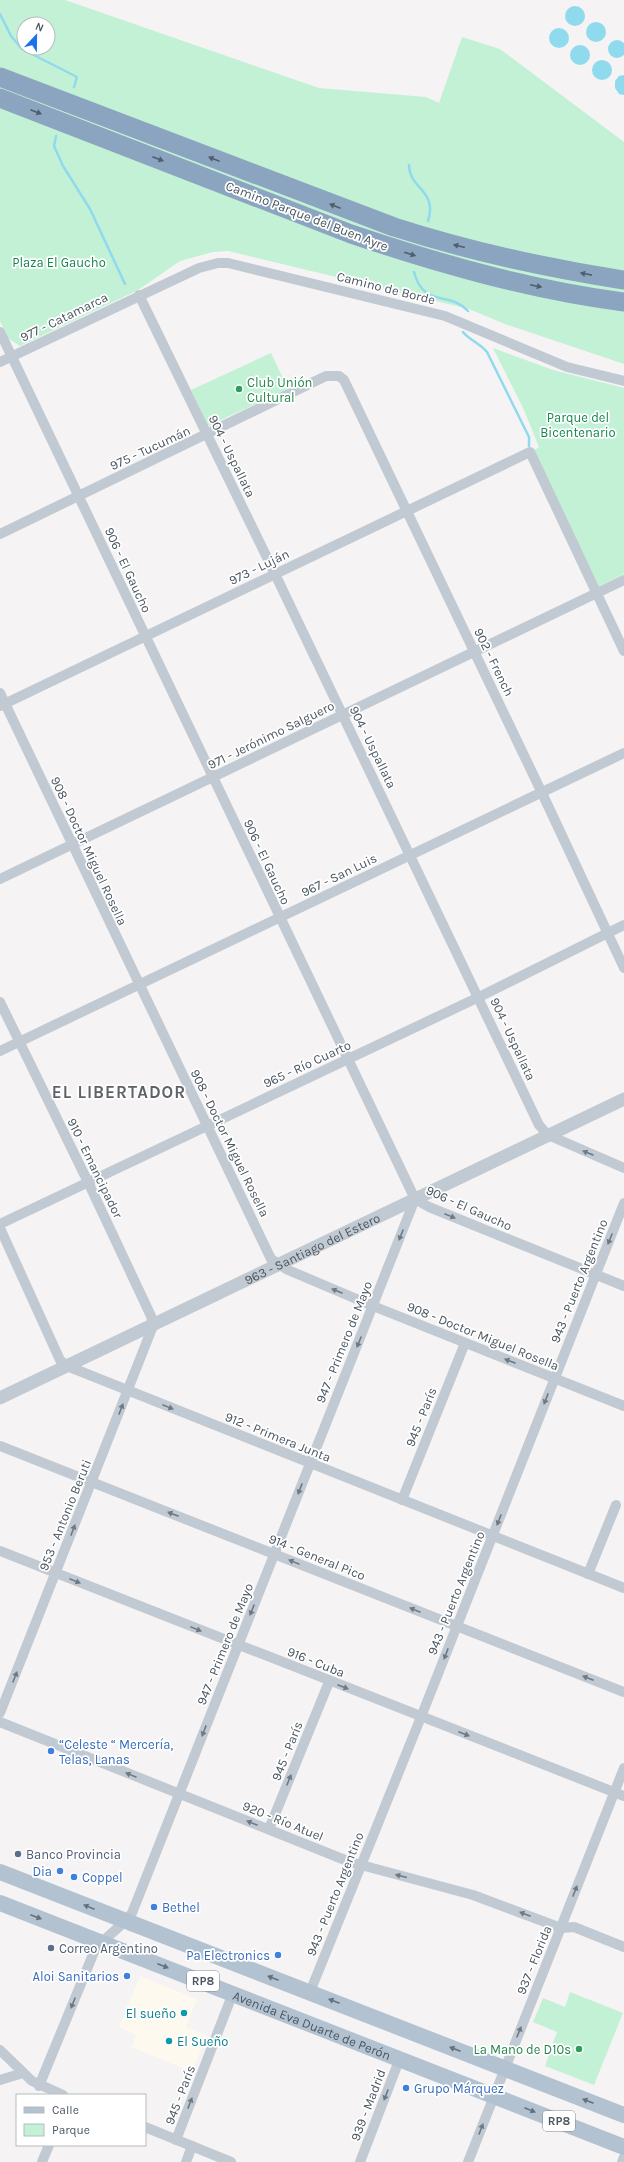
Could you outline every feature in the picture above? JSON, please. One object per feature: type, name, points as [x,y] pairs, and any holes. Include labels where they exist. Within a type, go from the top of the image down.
[{"type":"highway","name":"Camino Parque del Buen Ayre","points":[[0,77],[394,227],[428,238],[512,258],[624,280]]},
{"type":"highway","name":"Camino Parque del Buen Ayre","points":[[0,98],[351,234],[405,252],[526,284],[624,302]]},
{"type":"main road","name":"RP8","points":[[0,1872],[125,1922],[310,1992],[624,2115]]},
{"type":"main road","name":"Avenida Eva Duarte de Perón","points":[[0,1903],[400,2058],[624,2147]]},
{"type":"street","name":"Camino de Borde","points":[[139,295],[207,265],[218,263],[236,264],[445,316],[567,367],[624,381]]},
{"type":"street","name":"977 - Catamarca","points":[[0,362],[139,295]]},
{"type":"street","name":"904 - Uspallata","points":[[139,295],[275,574],[409,855],[479,996],[539,1125],[548,1135]]},
{"type":"street","name":"906 - El Gaucho","points":[[0,332],[279,918],[415,1199],[429,1207],[624,1286]]},
{"type":"street","name":"975 - Tucumán","points":[[0,534],[326,376],[333,375]]},
{"type":"street","name":"902 - French","points":[[333,375],[339,376],[344,380],[542,793],[624,968]]},
{"type":"street","name":"973 - Luján","points":[[3,705],[530,452],[596,594]]},
{"type":"street","name":"971 - Jerónimo Salguero","points":[[0,879],[72,846],[624,580]]},
{"type":"street","points":[[596,594],[624,651]]},
{"type":"street","name":"908 - Doctor Miguel Rosella","points":[[0,693],[3,705],[271,1259],[277,1264],[373,1306],[624,1406]]},
{"type":"street","name":"967 - San Luis","points":[[0,1051],[139,986],[624,753]]},
{"type":"street","name":"965 - Río Cuarto","points":[[0,1224],[479,996],[624,925]]},
{"type":"street","name":"910 - Emancipador","points":[[0,1002],[88,1182],[151,1316],[153,1326]]},
{"type":"street","name":"963 - Santiago del Estero","points":[[0,1398],[624,1099]]},
{"type":"street","points":[[548,1135],[624,1168]]},
{"type":"street","name":"947 - Primero de Mayo","points":[[39,2086],[94,1952],[101,1942],[125,1922],[132,1913],[415,1199]]},
{"type":"street","name":"943 - Puerto Argentino","points":[[310,1992],[421,1717],[624,1203]]},
{"type":"street","points":[[0,1228],[60,1360],[67,1366]]},
{"type":"street","name":"953 - Antonio Beruti","points":[[0,1713],[153,1326]]},
{"type":"street","name":"945 - París","points":[[402,1500],[465,1343]]},
{"type":"street","name":"912 - Primera Junta","points":[[67,1366],[624,1588]]},
{"type":"street","name":"914 - General Pico","points":[[0,1446],[624,1692]]},
{"type":"street","points":[[588,1574],[616,1505]]},
{"type":"street","name":"916 - Cuba","points":[[0,1551],[329,1682],[619,1794]]},
{"type":"street","name":"945 - París","points":[[269,1829],[329,1682]]},
{"type":"street","name":"920 - Río Atuel","points":[[0,1722],[361,1866],[473,1895],[561,1928],[574,1927],[624,1947]]},
{"type":"street","name":"937 - Florida","points":[[468,2162],[561,1928],[619,1794],[624,1768]]},
{"type":"street","name":"945 - París","points":[[176,2140],[233,1993]]},
{"type":"street","points":[[0,2050],[39,2086],[60,2094]]},
{"type":"street","name":"939 - Madrid","points":[[360,2162],[400,2058]]},
{"type":"street","points":[[0,2080],[24,2073]]},
{"type":"street","points":[[146,2127],[231,2162]]},
{"type":"street","points":[[42,2162],[49,2146]]},
{"type":"street","points":[[186,2162],[192,2146]]},
{"type":"street","points":[[622,2162],[624,2157]]},
{"type":"shaded area","name":"El sueño","points":[[140,1976],[197,1999],[186,2027],[207,2035],[192,2072],[131,2047],[136,2035],[119,2027]]},
{"type":"green space","name":"Plaza El Gaucho","points":[[0,0],[65,0],[319,88],[426,97],[439,103],[462,37],[500,49],[624,142],[624,364],[505,324],[469,309],[228,251],[213,252],[180,261],[138,290],[20,346],[8,338],[0,321]]},
{"type":"green space","name":"Parque del Bicentenario","points":[[493,348],[553,370],[624,388],[624,574],[599,586],[533,451],[539,447],[524,410]]},
{"type":"green space","name":"Club Unión Cultural","points":[[271,353],[288,389],[208,426],[191,390]]},
{"type":"green space","name":"La Mano de D10s","points":[[570,1992],[623,2013],[594,2085],[545,2066],[557,2032],[533,2022],[543,1998],[565,2007]]},
{"type":"water","points":[[575,6],[582,9],[585,16],[582,23],[575,26],[568,23],[565,16],[568,9]]},
{"type":"water","points":[[596,22],[603,25],[606,32],[603,39],[596,42],[589,39],[586,32],[589,25]]},
{"type":"water","points":[[559,28],[566,31],[569,38],[566,45],[559,48],[552,45],[549,38],[552,31]]},
{"type":"water","points":[[617,40],[625,45],[625,53],[621,57],[613,57],[609,53],[609,45],[613,41]]},
{"type":"water","points":[[580,45],[587,48],[590,55],[587,62],[580,65],[573,62],[570,55],[573,48]]},
{"type":"water","points":[[602,60],[609,63],[612,70],[609,77],[602,80],[595,77],[592,70],[595,63]]},
{"type":"water","points":[[624,75],[624,95],[619,94],[615,88],[615,81],[619,76]]},
{"type":"waterway","points":[[0,14],[11,36],[22,49],[77,77],[74,87]]},
{"type":"waterway","points":[[56,136],[54,146],[63,166],[90,209],[125,284]]},
{"type":"waterway","points":[[409,165],[413,180],[426,196],[429,203],[430,211],[428,221]]},
{"type":"waterway","points":[[414,272],[418,283],[424,291],[438,298],[453,301],[468,311]]},
{"type":"waterway","points":[[463,332],[487,352],[529,437],[529,446]]},
{"type":"place","name":"Club Unión Cultural","points":[[239,389]]},
{"type":"place","name":"“Celeste “ Mercería, Telas, Lanas","points":[[51,1751]]},
{"type":"place","name":"Banco Provincia","points":[[18,1854]]},
{"type":"place","name":"Dia","points":[[60,1871]]},
{"type":"place","name":"Coppel","points":[[74,1877]]},
{"type":"place","name":"Bethel","points":[[154,1907]]},
{"type":"place","name":"Correo Argentino","points":[[51,1948]]},
{"type":"place","name":"Pa Electronics","points":[[278,1955]]},
{"type":"place","name":"Aloi Sanitarios","points":[[127,1976]]},
{"type":"place","name":"El sueño","points":[[184,2013]]},
{"type":"place","name":"El Sueño","points":[[169,2041]]},
{"type":"place","name":"La Mano de D10s","points":[[579,2049]]},
{"type":"place","name":"Grupo Márquez","points":[[406,2088]]},
{"type":"district","name":"EL LIBERTADOR","points":[[119,1092]]}]
